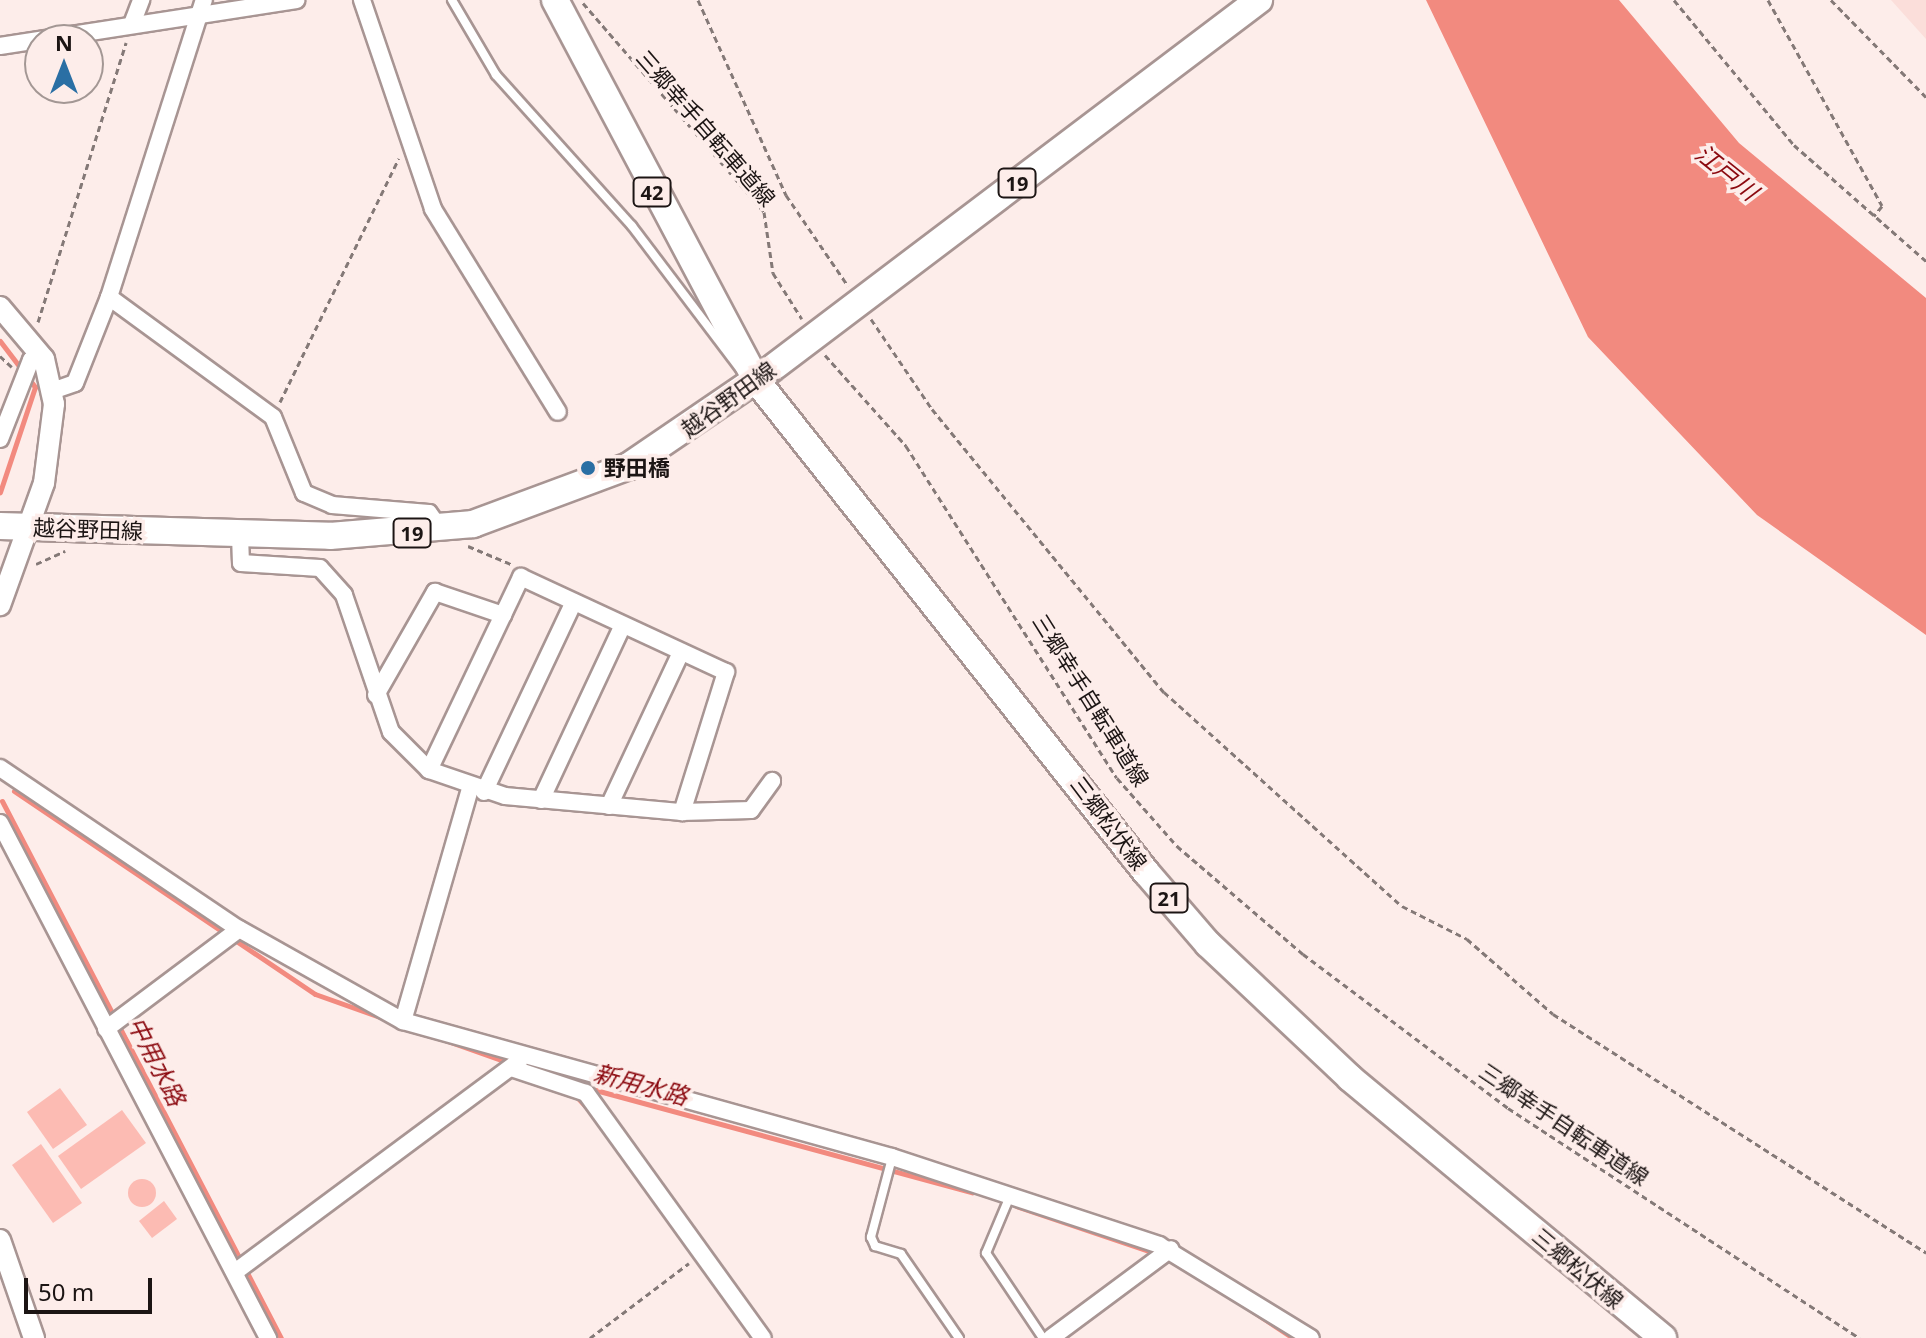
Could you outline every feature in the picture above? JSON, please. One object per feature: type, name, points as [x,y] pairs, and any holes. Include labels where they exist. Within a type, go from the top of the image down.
[{"type":"main road","name":"42","points":[[555,0],[766,373]]},
{"type":"main road","name":"越谷野田線","points":[[0,526],[240,535],[447,535],[539,505],[615,473],[766,373],[1259,0]]},
{"type":"main road","name":"三郷松伏線","points":[[766,373],[1208,944],[1350,1078],[1663,1338]]},
{"type":"street","points":[[132,24],[141,0]]},
{"type":"street","points":[[0,46],[132,24],[202,7],[296,0]]},
{"type":"street","points":[[362,0],[433,209],[558,412]]},
{"type":"street","points":[[52,391],[75,383],[109,297],[202,7]]},
{"type":"street","points":[[109,297],[273,417],[304,493],[332,505],[429,513],[447,535]]},
{"type":"street","points":[[0,307],[32,339],[44,359],[52,391],[51,445],[30,527],[0,605]]},
{"type":"street","points":[[0,439],[31,360],[44,359]]},
{"type":"street","points":[[240,535],[241,563],[320,568],[344,595],[376,695],[399,743],[429,770],[477,790],[541,800],[682,812],[751,810],[772,781]]},
{"type":"street","points":[[429,770],[521,577],[726,672],[682,812]]},
{"type":"street","points":[[376,695],[435,592],[503,615]]},
{"type":"street","points":[[403,1021],[477,790],[574,602]]},
{"type":"street","points":[[541,800],[623,625]]},
{"type":"street","points":[[609,806],[681,652]]},
{"type":"street","points":[[0,768],[239,929],[403,1021],[518,1062],[586,1093],[763,1338]]},
{"type":"street","points":[[0,823],[268,1338]]},
{"type":"street","points":[[106,1029],[239,929]]},
{"type":"street","points":[[518,1062],[892,1157],[1171,1249],[1311,1338]]},
{"type":"street","points":[[235,1272],[518,1062]]},
{"type":"street","points":[[0,1240],[34,1338]]},
{"type":"street","points":[[1051,1338],[1171,1249]]},
{"type":"lane","points":[[452,0],[496,75],[632,226],[726,360],[766,373]]},
{"type":"lane","points":[[892,1157],[871,1237],[875,1246],[901,1254],[959,1338]]},
{"type":"lane","points":[[1010,1195],[986,1253],[1043,1338]]},
{"type":"path","points":[[698,0],[786,195],[855,296]]},
{"type":"path","points":[[1674,0],[1794,145],[1926,261]]},
{"type":"path","points":[[1768,0],[1882,206],[1873,217]]},
{"type":"path","points":[[1831,0],[1926,97]]},
{"type":"path","name":"三郷幸手自転車道線","points":[[584,6],[764,212],[773,273],[805,323]]},
{"type":"path","points":[[32,339],[132,24]]},
{"type":"path","points":[[273,417],[390,172]]},
{"type":"path","points":[[863,308],[932,409],[1164,692],[1402,906],[1467,939],[1553,1014],[1926,1253]]},
{"type":"path","name":"三郷幸手自転車道線","points":[[822,350],[906,446],[1117,778],[1177,846],[1303,954],[1508,1108],[1859,1338]]},
{"type":"path","points":[[15,565],[68,550],[71,529]]},
{"type":"path","points":[[447,535],[521,568]]},
{"type":"path","points":[[590,1338],[702,1253]]},
{"type":"shaded area","points":[[1891,0],[1926,0],[1926,39]]},
{"type":"water","name":"江戸川","points":[[1426,0],[1619,0],[1739,143],[1926,298],[1926,635],[1757,515],[1588,337]]},
{"type":"building","points":[[60,1088],[87,1125],[53,1149],[27,1112]]},
{"type":"building","points":[[122,1110],[146,1143],[81,1189],[58,1156]]},
{"type":"building","points":[[41,1144],[82,1203],[53,1223],[12,1165]]},
{"type":"building","points":[[142,1179],[152,1183],[156,1193],[152,1203],[142,1207],[132,1203],[128,1193],[132,1183]]},
{"type":"building","points":[[164,1201],[177,1219],[152,1238],[139,1221]]},
{"type":"waterway","points":[[0,341],[35,387],[0,492]]},
{"type":"waterway","name":"新用水路","points":[[14,791],[315,994],[510,1063]]},
{"type":"waterway","name":"中用水路","points":[[2,801],[281,1338]]},
{"type":"waterway","name":"新用水路","points":[[588,1088],[972,1192]]},
{"type":"waterway","points":[[575,1095],[590,1111]]},
{"type":"waterway","name":"新用水路","points":[[1016,1206],[1158,1254]]},
{"type":"waterway","name":"新用水路","points":[[1252,1311],[1293,1338]]},
{"type":"place","name":"野田橋","points":[[588,468]]}]
